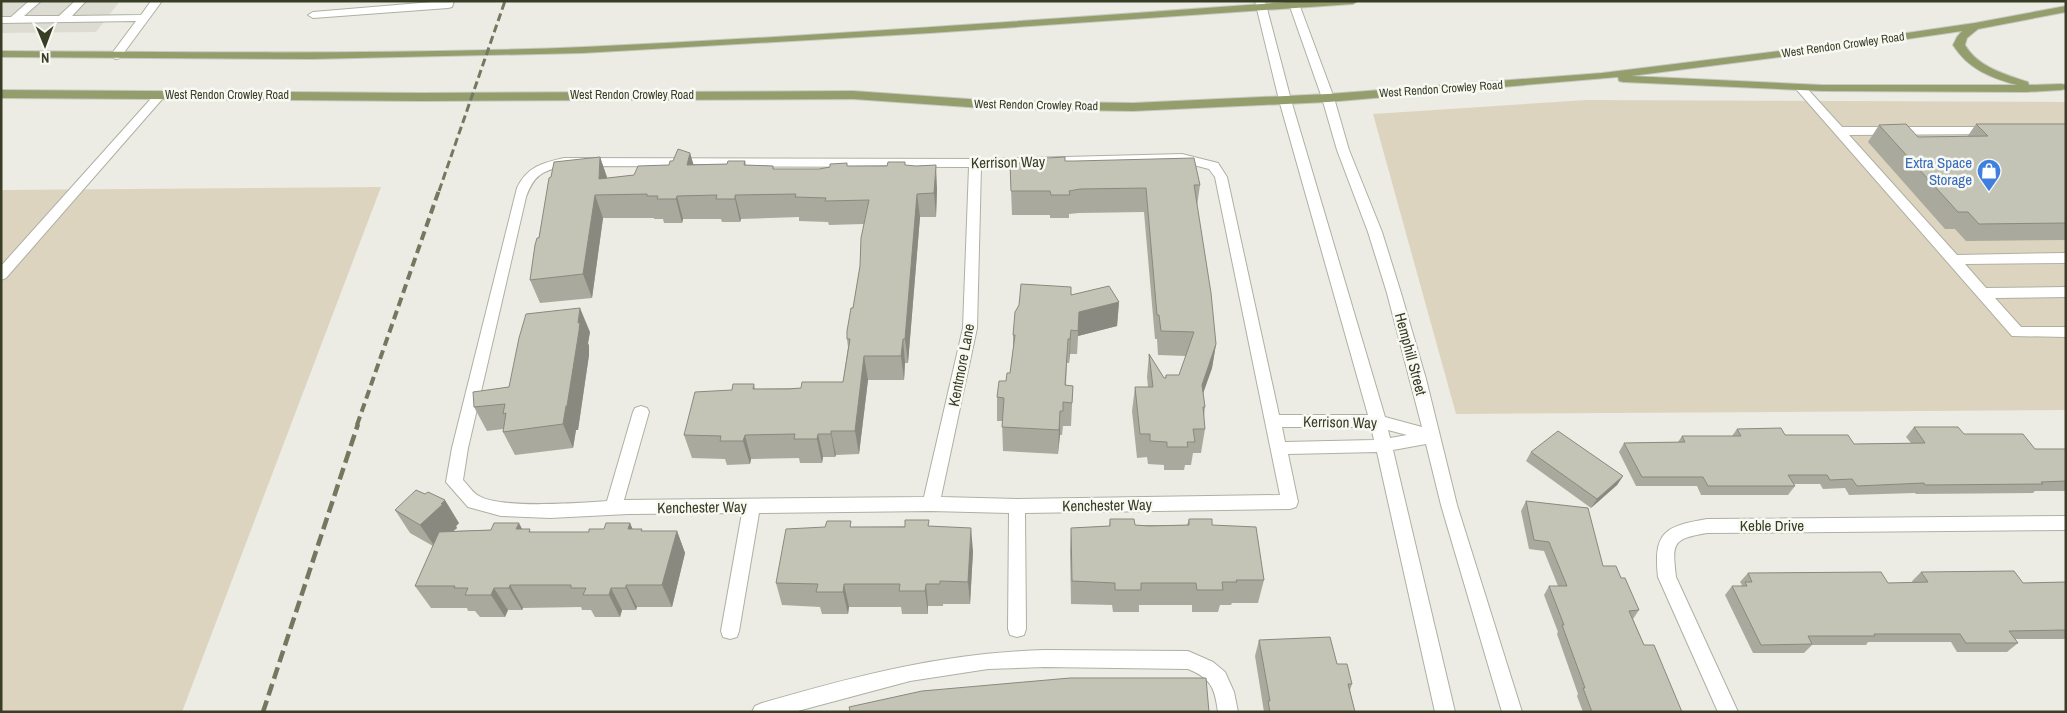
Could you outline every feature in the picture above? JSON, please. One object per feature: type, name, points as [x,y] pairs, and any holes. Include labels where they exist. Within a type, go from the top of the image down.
[{"type":"main road","points":[[1,54],[312,56],[583,50],[930,30],[1260,4],[1353,1]]},
{"type":"main road","name":"West Rendon Crowley Road","points":[[1,94],[421,97],[853,95],[997,105],[1133,107],[1328,98],[1602,76],[1804,51],[1975,26],[2066,9]]},
{"type":"main road","points":[[1975,26],[1962,37],[1959,45],[1962,52],[1976,64],[2004,78],[2026,84],[2063,87]]},
{"type":"main road","points":[[1602,76],[1635,81],[1800,87],[2026,89],[2063,87]]},
{"type":"street","points":[[14,20],[36,1]]},
{"type":"street","points":[[62,19],[81,1]]},
{"type":"street","points":[[116,56],[157,1]]},
{"type":"street","points":[[321,1],[314,15],[448,5],[449,1]]},
{"type":"street","name":"Hemphill Street","points":[[1294,3],[1328,98],[1343,150],[1375,232],[1394,293],[1432,436],[1448,505],[1512,712]]},
{"type":"street","points":[[1260,4],[1285,100],[1378,421],[1445,712]]},
{"type":"street","points":[[1,20],[144,18]]},
{"type":"street","points":[[1800,87],[2017,332],[2066,332]]},
{"type":"street","points":[[1,276],[160,95]]},
{"type":"street","points":[[1839,131],[2007,130]]},
{"type":"street","name":"Kerrison Way","points":[[540,168],[564,162],[580,161],[976,163],[1182,158],[1214,166],[1221,177],[1290,502]]},
{"type":"street","name":"Kentmore Lane","points":[[931,504],[970,328],[976,163]]},
{"type":"street","name":"Kenchester Way","points":[[540,168],[525,180],[520,197],[460,448],[454,482],[474,502],[501,509],[550,511],[752,506],[931,504],[1017,506],[1290,502]]},
{"type":"street","points":[[1952,260],[2066,258]]},
{"type":"street","points":[[1982,294],[2066,292]]},
{"type":"street","points":[[614,508],[641,412]]},
{"type":"street","name":"Kerrison Way","points":[[1273,421],[1378,421],[1432,436]]},
{"type":"street","name":"Kerrison Way","points":[[1279,448],[1383,446],[1432,436]]},
{"type":"street","points":[[730,631],[752,506]]},
{"type":"street","points":[[1017,506],[1018,629]]},
{"type":"street","name":"Keble Drive","points":[[1728,712],[1667,577],[1665,544],[1671,536],[1684,530],[1707,526],[2066,523]]},
{"type":"street","points":[[762,712],[879,678],[961,664],[1006,659],[1188,660],[1207,667],[1219,678],[1226,692],[1228,712]]},
{"type":"shaded area","points":[[1,1],[120,1],[96,32],[1,33]]},
{"type":"shaded area","points":[[1586,100],[2066,102],[2066,410],[1456,414],[1373,114]]},
{"type":"shaded area","points":[[381,187],[182,712],[1,712],[1,190]]},
{"type":"building","name":"Extra Space Storage","points":[[1906,124],[1918,137],[1988,136],[1976,124],[2066,124],[2066,223],[1979,224],[1968,212],[1958,212],[1879,125]]},
{"type":"building","points":[[678,149],[690,153],[687,165],[727,164],[728,161],[745,161],[744,165],[773,166],[773,169],[819,169],[830,167],[830,164],[847,163],[847,166],[887,166],[888,162],[905,162],[905,165],[916,166],[936,165],[934,193],[917,194],[905,339],[903,339],[901,356],[864,356],[855,431],[831,431],[831,434],[818,434],[817,439],[794,439],[795,434],[745,435],[743,441],[720,441],[721,436],[684,435],[695,392],[732,390],[733,384],[754,384],[753,389],[788,389],[801,388],[802,382],[843,382],[850,339],[847,339],[847,331],[851,308],[853,308],[860,266],[861,238],[869,200],[825,201],[826,198],[795,197],[796,194],[735,195],[735,199],[716,199],[717,195],[677,196],[676,199],[657,199],[658,196],[647,196],[647,194],[595,195],[583,274],[530,280],[535,245],[537,238],[539,238],[549,178],[551,177],[554,162],[600,157],[599,179],[634,175],[638,166],[669,165],[670,161],[673,161]]},
{"type":"building","points":[[1065,157],[1065,161],[1194,158],[1200,185],[1194,185],[1211,293],[1216,344],[1202,385],[1205,429],[1193,429],[1195,442],[1187,442],[1188,447],[1167,447],[1167,442],[1150,441],[1150,434],[1140,434],[1135,387],[1153,387],[1149,354],[1164,378],[1166,378],[1166,375],[1179,375],[1194,332],[1161,331],[1159,315],[1157,315],[1146,188],[1080,189],[1069,191],[1070,195],[1051,195],[1050,191],[1011,191],[1010,163],[1037,163],[1047,161],[1047,158]]},
{"type":"building","points":[[1021,284],[1071,287],[1071,295],[1109,286],[1119,302],[1079,312],[1078,331],[1071,330],[1070,339],[1068,339],[1065,385],[1073,386],[1072,403],[1063,402],[1063,411],[1060,411],[1059,430],[1002,427],[1004,398],[997,397],[999,381],[1006,381],[1007,373],[1010,373],[1015,335],[1013,335],[1015,312],[1019,305]]},
{"type":"building","points":[[580,308],[579,331],[563,424],[503,432],[506,413],[503,414],[505,404],[474,407],[473,392],[509,387],[526,314]]},
{"type":"building","points":[[1914,427],[1958,427],[1964,434],[2023,434],[2035,449],[2066,449],[2066,481],[2041,482],[2043,484],[1925,485],[1924,483],[1857,486],[1852,479],[1830,480],[1827,475],[1788,475],[1795,486],[1708,486],[1703,477],[1642,477],[1624,443],[1685,442],[1682,436],[1741,436],[1737,429],[1781,428],[1785,435],[1848,435],[1854,444],[1925,443]]},
{"type":"building","points":[[1558,431],[1623,476],[1597,499],[1531,452]]},
{"type":"building","points":[[416,490],[425,494],[428,492],[445,500],[420,525],[395,510]]},
{"type":"building","points":[[1526,501],[1588,508],[1603,566],[1616,566],[1621,578],[1625,578],[1639,610],[1629,611],[1644,645],[1654,645],[1682,712],[1592,712],[1562,625],[1564,625],[1549,586],[1567,586],[1549,542],[1534,540]]},
{"type":"building","points":[[1110,519],[1134,519],[1135,525],[1149,526],[1189,525],[1189,519],[1212,519],[1212,525],[1256,527],[1264,580],[1222,582],[1223,590],[1197,590],[1196,583],[1141,583],[1141,590],[1115,590],[1115,583],[1072,581],[1071,528],[1110,526]]},
{"type":"building","points":[[905,520],[929,520],[928,526],[971,528],[968,582],[940,581],[940,584],[926,584],[925,591],[899,591],[900,584],[844,584],[843,592],[816,592],[818,584],[776,583],[786,529],[825,527],[827,521],[851,521],[850,527],[905,527]]},
{"type":"building","points":[[494,523],[519,523],[516,529],[530,529],[529,532],[589,532],[589,529],[604,529],[606,523],[630,523],[628,529],[642,529],[641,531],[677,531],[662,585],[626,585],[626,588],[611,588],[609,595],[583,595],[586,588],[571,588],[571,585],[510,585],[509,588],[494,588],[491,595],[465,595],[468,588],[454,588],[455,586],[415,586],[439,532],[491,530]]},
{"type":"building","points":[[2014,571],[2023,583],[2066,582],[2066,630],[2009,631],[2018,643],[1966,643],[1960,634],[1874,634],[1875,636],[1808,636],[1812,644],[1761,645],[1732,586],[1747,586],[1745,582],[1752,582],[1748,573],[1881,572],[1888,583],[1928,582],[1921,572]]},
{"type":"building","points":[[1330,637],[1337,664],[1347,664],[1352,684],[1348,684],[1355,712],[1270,712],[1268,701],[1270,701],[1259,640]]},
{"type":"building","points":[[1070,678],[1206,678],[1209,712],[846,712],[850,711],[849,707],[922,691]]},
{"type":"railway","points":[[439,191],[505,1]]},
{"type":"railway","points":[[357,425],[439,190]]},
{"type":"railway","points":[[263,712],[358,424]]},
{"type":"place","name":"Extra Space Storage","points":[[1989,192]]}]
